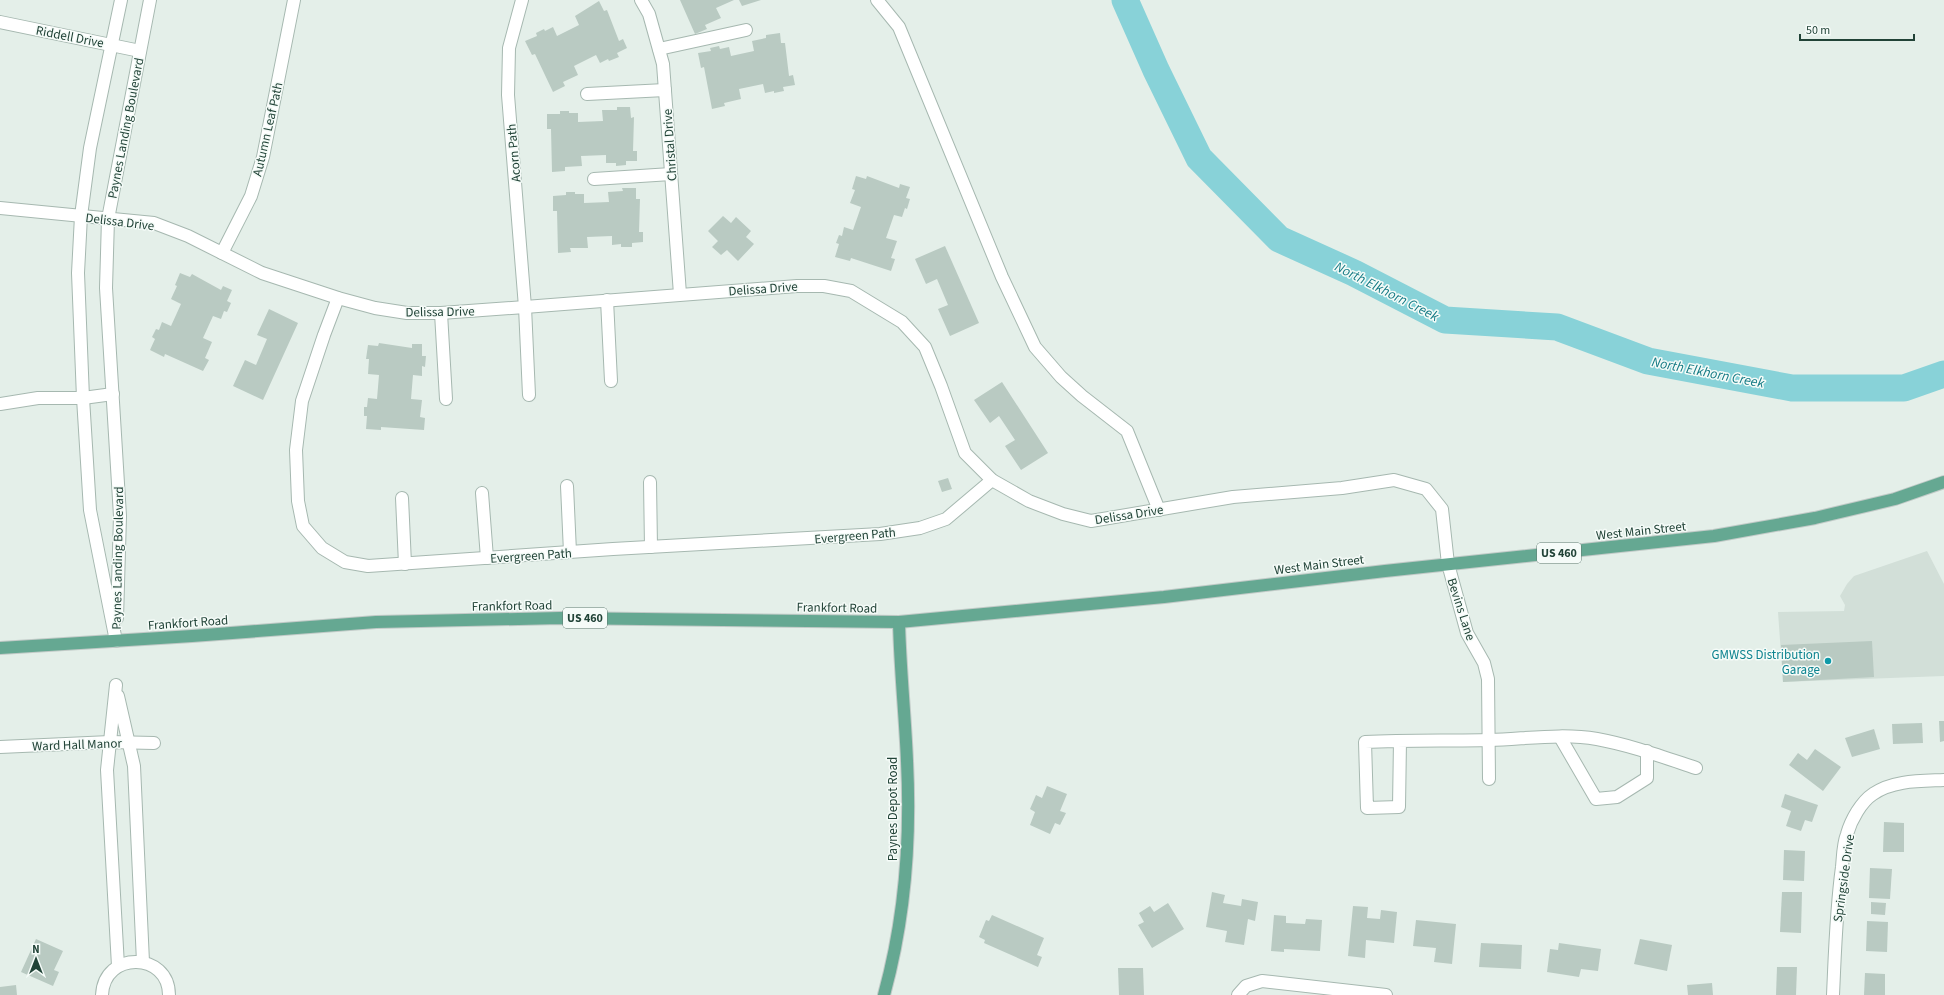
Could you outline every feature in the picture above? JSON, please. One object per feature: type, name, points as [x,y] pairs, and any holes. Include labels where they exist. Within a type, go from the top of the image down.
[{"type":"main road","name":"West Main Street","points":[[1169,596],[1448,564],[1621,547],[1765,528],[1866,506],[1944,482]]},
{"type":"main road","name":"Frankfort Road","points":[[0,648],[376,622],[560,618],[898,622],[1169,596]]},
{"type":"main road","name":"Paynes Depot Road","points":[[884,995],[903,904],[908,849],[907,762],[898,622]]},
{"type":"street","name":"Paynes Landing Boulevard","points":[[116,641],[90,510],[83,398],[78,272],[81,216],[90,148],[121,0]]},
{"type":"street","name":"Paynes Landing Boulevard","points":[[116,641],[120,516],[106,288],[108,219],[150,0]]},
{"type":"street","name":"Autumn Leaf Path","points":[[222,253],[251,196],[263,157],[294,0]]},
{"type":"street","name":"Acorn Path","points":[[522,0],[509,48],[508,95],[525,307],[529,395]]},
{"type":"street","name":"Christal Drive","points":[[641,0],[649,14],[663,64],[680,294]]},
{"type":"street","points":[[878,0],[899,28],[999,270],[1035,347],[1066,382],[1127,431],[1159,510]]},
{"type":"street","name":"Riddell Drive","points":[[0,22],[140,50]]},
{"type":"street","points":[[659,49],[746,30]]},
{"type":"street","points":[[587,94],[665,90]]},
{"type":"street","points":[[594,179],[671,174]]},
{"type":"street","name":"Delissa Drive","points":[[0,208],[154,223],[188,236],[262,273],[338,298],[375,308],[407,313],[441,313],[797,286],[824,286],[851,291],[902,322],[924,347],[941,386],[965,453],[992,480],[1029,501],[1062,514],[1091,521],[1233,497],[1342,488],[1394,480],[1426,489]]},
{"type":"street","name":"Evergreen Path","points":[[338,298],[324,334],[302,401],[296,450],[298,501],[303,526],[322,548],[345,562],[368,566],[570,552],[880,534],[920,528],[946,519],[992,480]]},
{"type":"street","points":[[607,300],[611,381]]},
{"type":"street","points":[[441,313],[446,399]]},
{"type":"street","points":[[0,404],[38,398],[83,398],[113,394]]},
{"type":"street","points":[[650,482],[651,547]]},
{"type":"street","points":[[567,486],[570,552]]},
{"type":"street","name":"Bevins Lane","points":[[1426,489],[1442,509],[1448,564],[1467,633],[1484,663],[1488,679],[1489,779]]},
{"type":"street","points":[[482,493],[487,558]]},
{"type":"street","points":[[402,498],[405,564]]},
{"type":"street","points":[[118,966],[107,770],[116,685],[134,766],[143,962]]},
{"type":"street","points":[[1560,737],[1596,799],[1617,797],[1647,778],[1647,751]]},
{"type":"street","points":[[1400,741],[1400,807],[1368,808],[1366,742],[1400,741],[1488,740],[1560,737],[1596,739],[1647,751],[1696,768]]},
{"type":"street","name":"Ward Hall Manor","points":[[0,747],[110,742],[154,743]]},
{"type":"street","name":"Springside Drive","points":[[1833,995],[1838,900],[1846,835],[1855,816],[1863,803],[1872,794],[1883,788],[1909,782],[1944,780]]},
{"type":"street","points":[[102,995],[105,980],[111,972],[118,966],[134,961],[143,962],[160,972],[166,980],[168,995]]},
{"type":"street","points":[[1238,995],[1246,986],[1262,981],[1386,995]]},
{"type":"shaded area","points":[[1927,551],[1944,584],[1944,676],[1783,682],[1778,612],[1844,611],[1845,605],[1840,596],[1854,576]]},
{"type":"building","points":[[680,0],[734,0],[716,8],[721,18],[705,25],[707,29],[695,34]]},
{"type":"building","points":[[739,0],[761,0],[742,6]]},
{"type":"building","points":[[599,1],[604,11],[607,10],[619,41],[623,39],[627,48],[617,53],[619,57],[609,61],[608,59],[600,63],[596,55],[574,66],[578,75],[563,82],[565,86],[553,92],[535,54],[532,55],[525,41],[537,36],[536,33],[544,29],[545,31],[553,27],[557,36],[579,25],[575,16]]},
{"type":"building","points":[[780,33],[781,43],[785,43],[789,76],[793,75],[795,85],[783,87],[784,91],[774,93],[774,91],[765,93],[763,84],[739,89],[741,99],[724,103],[725,106],[712,109],[704,67],[701,68],[698,53],[711,51],[710,48],[719,46],[720,49],[729,47],[731,56],[754,51],[752,41],[766,38],[766,35]]},
{"type":"building","points":[[617,107],[630,107],[631,118],[634,117],[633,151],[637,151],[637,161],[626,161],[626,165],[616,166],[616,163],[606,163],[606,155],[581,156],[582,166],[565,167],[565,171],[552,172],[551,129],[547,129],[547,114],[560,114],[560,111],[569,111],[569,113],[578,113],[578,122],[603,121],[602,110],[617,110]]},
{"type":"building","points":[[856,176],[866,179],[867,176],[899,188],[900,184],[910,187],[906,198],[910,199],[907,209],[905,208],[902,217],[894,215],[886,238],[897,241],[891,258],[895,259],[891,271],[851,258],[850,261],[835,257],[839,244],[836,243],[839,235],[842,236],[844,227],[853,230],[861,207],[850,203],[855,190],[852,189]]},
{"type":"building","points":[[622,188],[636,188],[636,199],[640,199],[639,232],[643,232],[643,242],[632,243],[632,247],[621,247],[621,244],[612,245],[612,236],[587,237],[588,248],[570,248],[571,252],[558,253],[557,211],[553,211],[553,196],[566,195],[566,192],[575,192],[575,194],[584,194],[584,203],[609,202],[608,192],[623,191]]},
{"type":"building","points":[[723,216],[731,223],[736,217],[751,231],[746,237],[754,244],[738,261],[727,250],[721,255],[712,247],[718,241],[708,231]]},
{"type":"building","points":[[945,246],[979,323],[950,336],[938,309],[948,305],[937,279],[926,284],[915,259]]},
{"type":"building","points":[[180,273],[190,277],[192,274],[221,290],[223,286],[232,290],[227,301],[231,303],[227,312],[224,311],[221,319],[213,316],[203,338],[212,342],[205,358],[209,360],[203,371],[165,354],[164,357],[150,350],[155,339],[152,337],[156,329],[159,330],[162,322],[171,326],[181,304],[171,299],[177,286],[175,285]]},
{"type":"building","points":[[269,309],[298,323],[263,400],[233,386],[245,360],[256,365],[267,339],[257,335]]},
{"type":"building","points":[[379,343],[412,348],[412,344],[422,344],[422,356],[426,356],[425,367],[422,366],[422,376],[413,375],[411,399],[422,400],[420,417],[425,418],[424,430],[381,427],[381,430],[366,429],[367,416],[364,416],[364,407],[367,407],[368,398],[377,399],[379,375],[368,374],[369,359],[366,359],[368,345],[378,346]]},
{"type":"building","points":[[1002,382],[1048,453],[1021,470],[1005,446],[1015,440],[999,416],[990,423],[974,400]]},
{"type":"building","points":[[948,478],[952,489],[942,492],[938,481]]},
{"type":"building","name":"GMWSS Distribution Garage","points":[[1872,641],[1874,677],[1783,682],[1781,645]]},
{"type":"building","points":[[1939,721],[1944,721],[1944,741],[1940,742]]},
{"type":"building","points":[[1922,723],[1923,743],[1893,744],[1892,724]]},
{"type":"building","points":[[1874,729],[1880,749],[1852,757],[1845,738]]},
{"type":"building","points":[[1815,749],[1841,767],[1823,791],[1789,765],[1798,753],[1807,760]]},
{"type":"building","points":[[1047,786],[1067,794],[1060,811],[1066,813],[1060,825],[1055,823],[1050,834],[1030,825],[1035,812],[1030,809],[1036,795],[1042,798]]},
{"type":"building","points":[[1785,794],[1818,805],[1812,822],[1805,820],[1801,831],[1786,826],[1791,811],[1781,807]]},
{"type":"building","points":[[1884,822],[1904,823],[1904,852],[1883,852]]},
{"type":"building","points":[[1784,850],[1805,851],[1804,881],[1783,880]]},
{"type":"building","points":[[1870,868],[1892,869],[1890,899],[1869,898]]},
{"type":"building","points":[[1212,892],[1225,895],[1223,903],[1241,906],[1242,899],[1258,902],[1255,921],[1248,919],[1244,945],[1225,942],[1227,931],[1206,927]]},
{"type":"building","points":[[1782,892],[1802,892],[1801,933],[1780,932]]},
{"type":"building","points":[[1871,902],[1886,903],[1885,915],[1871,914]]},
{"type":"building","points":[[1168,903],[1184,929],[1152,948],[1138,925],[1144,922],[1139,913],[1150,906],[1154,912]]},
{"type":"building","points":[[1353,906],[1368,907],[1367,918],[1380,919],[1381,910],[1397,912],[1394,943],[1366,940],[1365,958],[1348,956]]},
{"type":"building","points":[[992,915],[1044,938],[1037,955],[1042,957],[1038,967],[984,943],[985,940],[979,937],[986,920],[989,921]]},
{"type":"building","points":[[1274,915],[1286,916],[1286,923],[1305,924],[1306,919],[1322,920],[1320,951],[1284,949],[1284,952],[1271,951]]},
{"type":"building","points":[[1416,920],[1456,924],[1452,964],[1434,962],[1436,948],[1413,946]]},
{"type":"building","points":[[1867,921],[1888,922],[1887,952],[1866,951]]},
{"type":"building","points":[[36,939],[63,951],[54,970],[59,972],[53,986],[21,972]]},
{"type":"building","points":[[1640,939],[1672,945],[1667,971],[1634,964]]},
{"type":"building","points":[[1481,943],[1522,945],[1521,969],[1479,967]]},
{"type":"building","points":[[1559,943],[1601,949],[1598,971],[1581,969],[1579,977],[1547,972],[1550,949],[1558,950]]},
{"type":"building","points":[[1777,967],[1797,967],[1796,995],[1776,995]]},
{"type":"building","points":[[1118,968],[1143,968],[1144,995],[1119,995]]},
{"type":"building","points":[[1865,973],[1885,974],[1885,995],[1864,995]]},
{"type":"building","points":[[1712,983],[1713,995],[1688,995],[1687,985]]},
{"type":"building","points":[[16,985],[17,995],[0,995],[0,987]]},
{"type":"waterway","name":"North Elkhorn Creek","points":[[1125,0],[1156,70],[1199,158],[1279,239],[1354,273],[1445,320],[1557,327],[1648,361],[1792,388],[1904,388],[1944,374]]},
{"type":"place","name":"GMWSS Distribution Garage","points":[[1828,661]]}]
